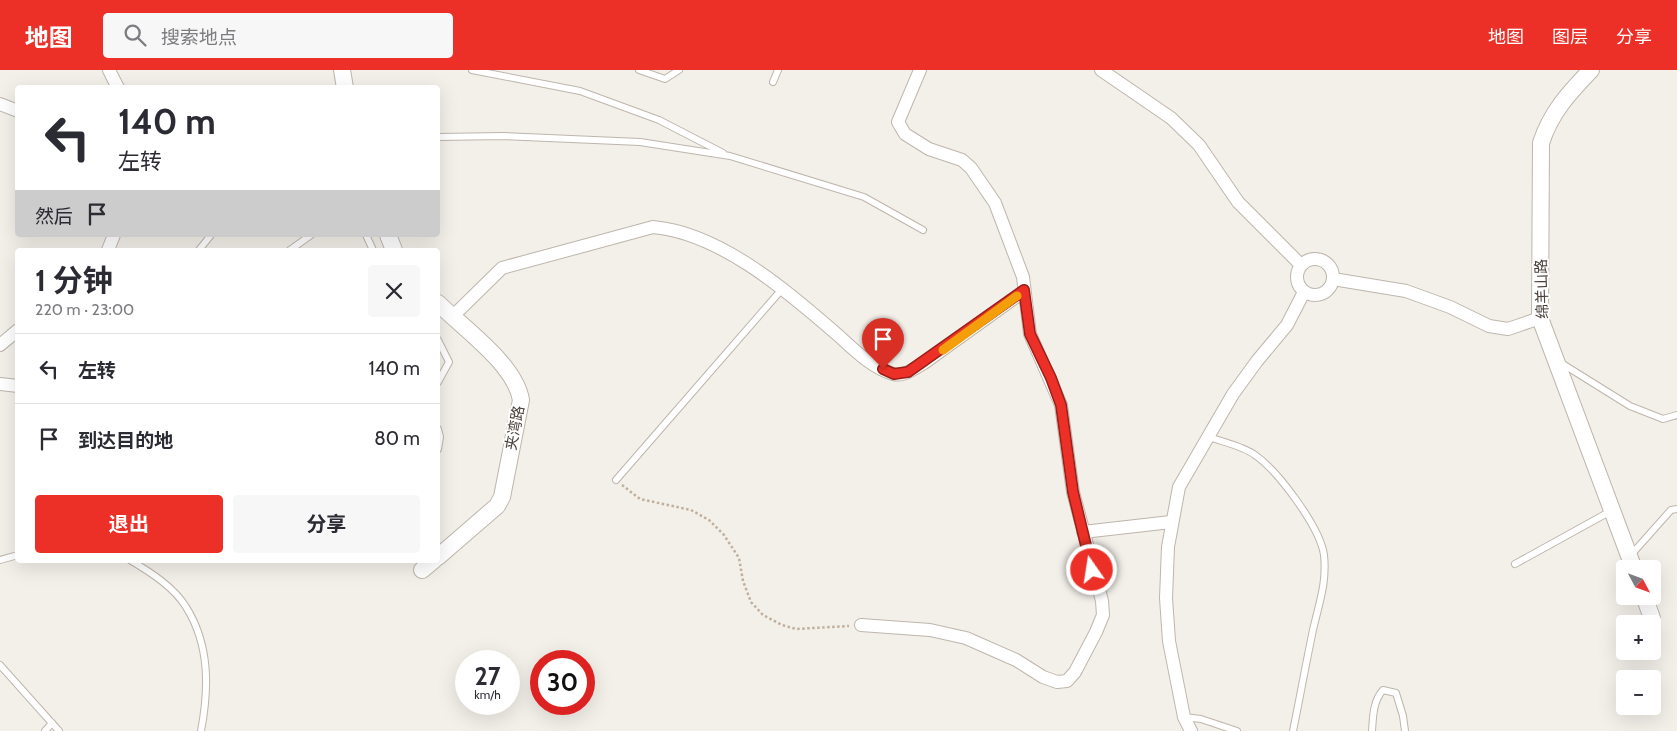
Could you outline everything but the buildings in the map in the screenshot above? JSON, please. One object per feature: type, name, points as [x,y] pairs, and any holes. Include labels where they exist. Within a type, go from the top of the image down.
[{"type":"street","points":[[109,70],[116,85]]},
{"type":"street","points":[[342,70],[344,85]]},
{"type":"street","points":[[861,625],[930,630],[966,638],[1016,660],[1043,677],[1057,682],[1067,681],[1075,672],[1102,615],[1102,601],[1073,492],[1061,405],[1051,378],[1030,334],[1019,261],[995,203],[975,174],[962,160],[929,150],[905,134],[898,122],[920,70]]},
{"type":"street","points":[[1101,70],[1171,118],[1199,145],[1238,202],[1301,265]]},
{"type":"street","name":"绵羊山路","points":[[1591,70],[1564,99],[1547,123],[1541,143],[1540,318],[1631,560]]},
{"type":"street","points":[[0,104],[15,110]]},
{"type":"street","points":[[452,318],[502,268],[653,226],[704,242],[750,266],[783,288],[871,364],[894,374],[908,372],[924,363],[1024,290]]},
{"type":"street","points":[[1311,259],[1322,260],[1330,268],[1333,279],[1331,285],[1322,293],[1316,295],[1304,292],[1297,282],[1298,270],[1301,265],[1311,259]]},
{"type":"street","points":[[1333,279],[1406,291],[1450,307],[1489,326],[1508,329],[1540,318]]},
{"type":"street","points":[[1190,731],[1184,717],[1169,641],[1166,598],[1168,547],[1171,522],[1179,487],[1242,380],[1287,325],[1304,292]]},
{"type":"street","name":"夹湾路","points":[[440,305],[506,367],[518,387],[521,400],[502,497],[497,506],[440,555]]},
{"type":"street","points":[[0,345],[15,332]]},
{"type":"street","points":[[0,384],[15,386]]},
{"type":"street","points":[[1083,532],[1171,522]]},
{"type":"lane","points":[[472,70],[580,91],[658,120],[730,156]]},
{"type":"lane","points":[[639,70],[665,79],[679,70]]},
{"type":"lane","points":[[773,82],[778,70]]},
{"type":"lane","points":[[440,137],[503,136],[640,142],[730,156],[864,197],[922,230]]},
{"type":"lane","points":[[201,248],[209,237]]},
{"type":"lane","points":[[293,248],[309,237]]},
{"type":"lane","points":[[616,480],[783,288]]},
{"type":"lane","points":[[440,344],[449,362],[440,378]]},
{"type":"lane","points":[[1556,360],[1630,406],[1663,419],[1677,415]]},
{"type":"lane","points":[[1209,437],[1254,454],[1276,475],[1306,516],[1316,533],[1324,553],[1323,597],[1314,627],[1292,731]]},
{"type":"lane","points":[[1515,564],[1612,510]]},
{"type":"lane","points":[[1634,560],[1671,510],[1677,510]]},
{"type":"lane","points":[[0,560],[15,556]]},
{"type":"lane","points":[[135,563],[158,577],[186,606],[200,636],[207,670],[206,701],[201,731]]},
{"type":"lane","points":[[0,665],[59,731]]},
{"type":"lane","points":[[1372,731],[1372,715],[1379,694],[1383,690],[1396,693],[1402,709],[1405,731]]},
{"type":"lane","points":[[1184,717],[1201,719],[1236,731]]},
{"type":"lane","points":[[45,731],[52,723]]},
{"type":"path","points":[[616,480],[640,499],[692,510],[709,520],[724,535],[740,558],[744,582],[751,602],[763,616],[782,625],[796,628],[861,625]]},
{"type":"slow traffic","points":[[943,350],[1017,296]]},
{"type":"route","points":[[883,369],[894,374],[908,372],[924,363],[1024,290],[1030,334],[1051,378],[1061,405],[1073,492],[1092,570]]}]
